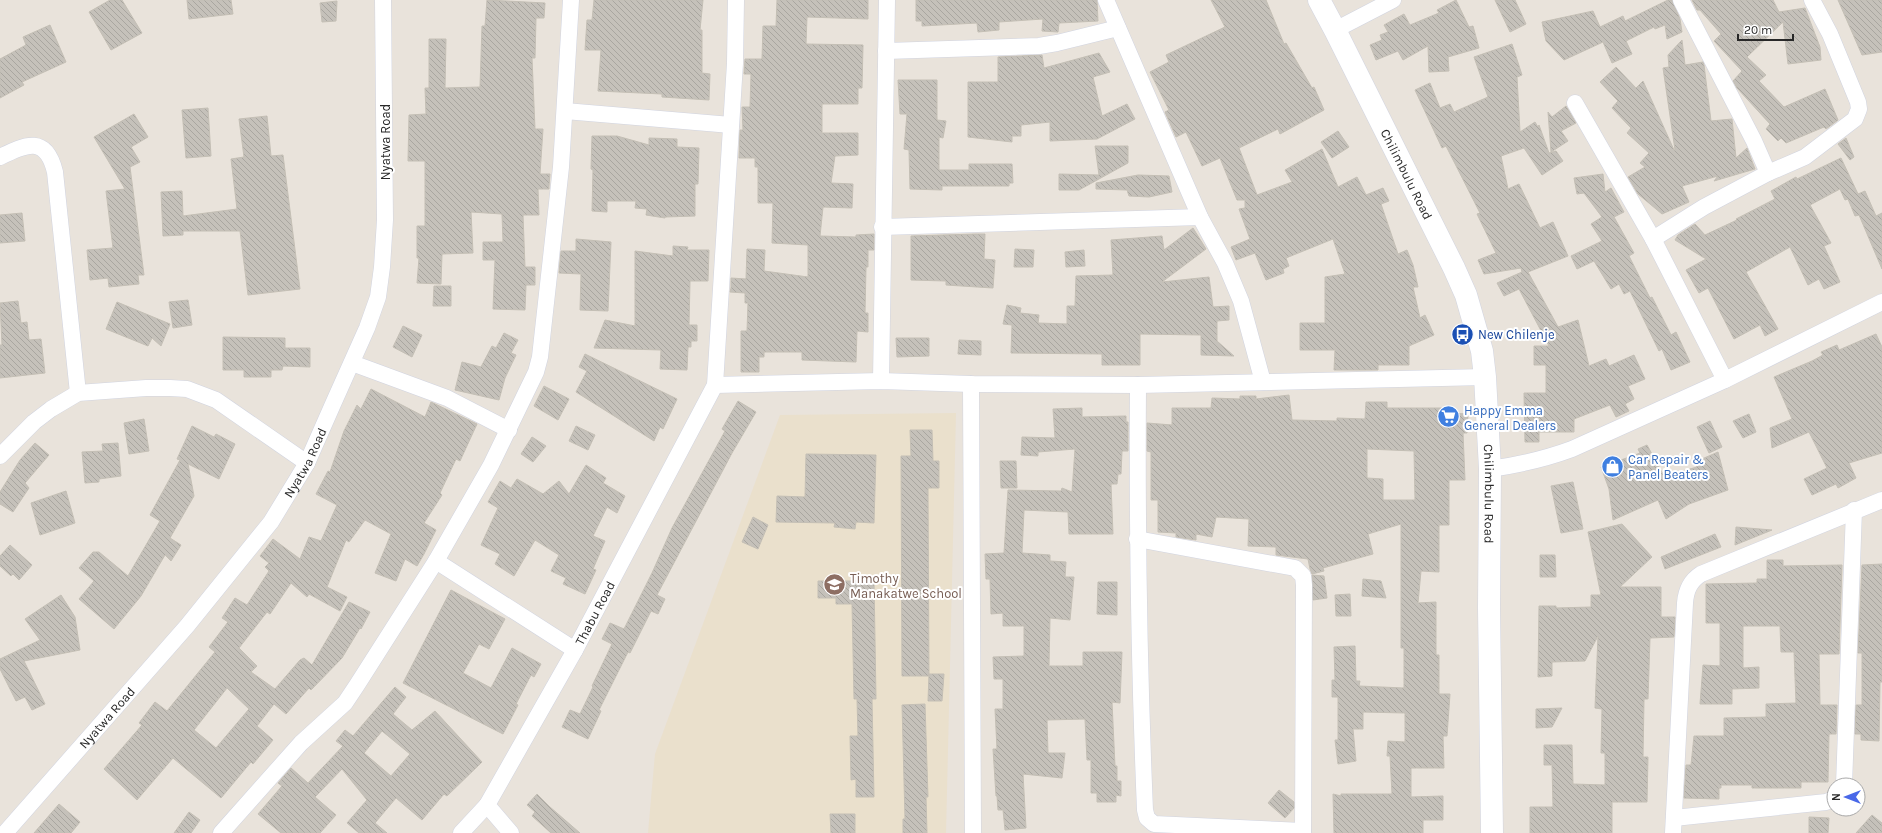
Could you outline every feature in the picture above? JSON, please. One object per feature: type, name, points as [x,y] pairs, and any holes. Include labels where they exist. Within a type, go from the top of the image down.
[{"type":"main road","name":"Chilimbulu Road","points":[[1319,0],[1466,295],[1482,351],[1486,378],[1490,469],[1489,608],[1492,833]]},
{"type":"street","name":"Nyatwa Road","points":[[6,833],[187,626],[271,522],[307,463],[352,362],[378,297],[382,267],[385,204],[383,0]]},
{"type":"street","points":[[221,833],[301,743],[345,703],[436,561],[509,430],[536,372],[540,357],[565,111],[572,0]]},
{"type":"street","points":[[736,0],[735,63],[715,385],[880,381],[970,384],[1138,385],[1486,378]]},
{"type":"street","points":[[880,381],[886,0]]},
{"type":"street","points":[[1106,0],[1200,217],[1226,263],[1241,301],[1263,382]]},
{"type":"street","points":[[1335,30],[1393,0]]},
{"type":"street","points":[[1681,0],[1754,141],[1768,173]]},
{"type":"street","points":[[1653,239],[1704,207],[1811,152],[1855,119],[1859,109],[1830,34],[1812,0]]},
{"type":"street","points":[[886,51],[1038,46],[1118,28]]},
{"type":"street","points":[[1576,103],[1653,239],[1725,380]]},
{"type":"street","points":[[565,111],[731,125]]},
{"type":"street","points":[[0,157],[23,146],[32,145],[46,152],[52,160],[56,180],[78,393]]},
{"type":"street","points":[[882,227],[1200,217]]},
{"type":"street","points":[[1490,469],[1520,465],[1547,458],[1572,449],[1725,380],[1882,302]]},
{"type":"street","points":[[352,362],[447,398],[509,430]]},
{"type":"street","points":[[970,384],[973,833]]},
{"type":"street","name":"Thabu Road","points":[[460,833],[487,805],[575,650],[715,385]]},
{"type":"street","points":[[1137,539],[1295,568],[1303,576],[1303,832],[1154,824],[1147,818],[1145,810],[1140,676],[1137,539],[1138,385]]},
{"type":"street","points":[[0,456],[34,422],[51,408],[78,393],[146,388],[187,389],[216,400],[307,463]]},
{"type":"street","points":[[1826,802],[1674,826],[1685,603],[1688,587],[1693,580],[1701,574],[1854,510],[1882,500]]},
{"type":"street","points":[[1844,777],[1854,510]]},
{"type":"street","points":[[436,561],[575,650]]},
{"type":"street","points":[[487,805],[511,833]]},
{"type":"shaded area","name":"Timothy Manakatwe School","points":[[956,413],[946,833],[648,833],[655,754],[780,415]]},
{"type":"building","points":[[110,0],[122,0],[142,33],[111,50],[89,12]]},
{"type":"building","points":[[187,0],[231,0],[233,14],[189,19]]},
{"type":"building","points":[[487,0],[545,3],[544,18],[536,18],[535,58],[532,58],[535,129],[543,129],[540,174],[550,174],[549,189],[538,189],[539,215],[523,215],[525,267],[535,267],[535,285],[526,285],[525,310],[493,309],[495,260],[483,260],[483,242],[503,242],[502,214],[471,212],[473,253],[442,254],[441,284],[417,283],[419,258],[417,258],[417,226],[425,226],[425,161],[408,161],[409,115],[426,114],[425,88],[429,88],[429,39],[446,39],[445,88],[480,87],[482,26],[485,26]]},
{"type":"building","points":[[594,0],[703,0],[700,30],[702,30],[702,73],[710,74],[709,100],[662,97],[662,94],[598,91],[601,50],[585,50],[587,20],[592,20]]},
{"type":"building","points":[[777,0],[868,0],[868,19],[807,17],[806,44],[863,45],[862,88],[858,88],[858,104],[822,104],[822,133],[858,133],[858,155],[835,156],[831,183],[853,184],[852,208],[823,207],[820,236],[856,237],[856,235],[874,234],[874,250],[868,250],[868,267],[866,267],[865,313],[868,313],[868,332],[857,331],[856,362],[802,360],[802,352],[764,352],[764,357],[759,357],[759,372],[741,372],[741,331],[747,331],[748,303],[745,303],[745,293],[730,292],[731,278],[746,279],[747,249],[765,250],[764,271],[808,277],[808,245],[772,243],[773,203],[758,203],[758,167],[755,167],[755,158],[739,158],[740,130],[743,130],[742,107],[750,107],[751,74],[744,74],[745,59],[762,59],[763,26],[776,26]]},
{"type":"building","points":[[916,0],[1097,0],[1098,21],[1059,23],[1058,32],[1042,31],[1043,19],[999,22],[999,30],[978,32],[977,23],[922,26],[922,21],[916,21]]},
{"type":"building","points":[[1211,0],[1266,0],[1284,44],[1286,43],[1312,88],[1314,87],[1324,110],[1280,134],[1278,129],[1239,148],[1257,195],[1292,182],[1285,170],[1322,149],[1338,187],[1357,177],[1366,195],[1383,188],[1389,201],[1381,204],[1398,254],[1407,250],[1413,265],[1418,287],[1413,287],[1420,318],[1425,315],[1434,335],[1409,346],[1409,365],[1378,365],[1378,370],[1334,370],[1335,350],[1300,350],[1300,323],[1325,323],[1325,277],[1345,274],[1333,239],[1286,258],[1289,266],[1283,269],[1284,273],[1266,280],[1255,253],[1236,260],[1231,247],[1250,239],[1239,209],[1245,208],[1245,200],[1237,200],[1220,158],[1202,166],[1186,132],[1176,137],[1165,112],[1169,110],[1150,72],[1169,62],[1166,55],[1225,27]]},
{"type":"building","points":[[1456,0],[1469,27],[1473,26],[1479,48],[1448,57],[1449,71],[1429,72],[1428,46],[1403,60],[1398,51],[1376,60],[1370,45],[1382,40],[1380,35],[1388,32],[1384,25],[1404,14],[1410,25],[1439,13],[1437,10]]},
{"type":"building","points":[[1495,0],[1515,0],[1526,24],[1510,32]]},
{"type":"building","points":[[1668,0],[1672,0],[1680,19],[1682,32],[1667,39],[1665,25],[1655,29],[1654,27],[1626,41],[1632,54],[1612,63],[1603,42],[1564,60],[1546,41],[1542,22],[1593,11],[1600,27],[1623,16],[1625,21]]},
{"type":"building","points":[[1692,0],[1773,0],[1779,12],[1805,8],[1820,47],[1821,60],[1788,64],[1783,22],[1747,57],[1766,75],[1759,81],[1784,107],[1825,89],[1838,120],[1826,129],[1824,127],[1786,143],[1781,138],[1778,141],[1766,129],[1770,124],[1737,88],[1733,81],[1742,71],[1714,41],[1721,34],[1700,10],[1697,10]]},
{"type":"building","points":[[1838,0],[1882,0],[1882,52],[1862,55]]},
{"type":"building","points":[[337,1],[336,21],[322,22],[320,3]]},
{"type":"building","points":[[50,25],[66,62],[22,82],[24,85],[0,98],[0,59],[26,45],[23,37]]},
{"type":"building","points":[[1682,40],[1685,65],[1703,62],[1711,121],[1732,119],[1736,158],[1747,148],[1755,169],[1714,181],[1718,176],[1682,186],[1689,202],[1662,214],[1638,194],[1628,177],[1645,167],[1640,163],[1649,153],[1627,133],[1631,128],[1612,108],[1618,101],[1600,82],[1616,67],[1636,88],[1643,81],[1675,150],[1663,68],[1669,67],[1668,55]]},
{"type":"building","points":[[1512,44],[1522,75],[1517,77],[1520,132],[1535,122],[1538,127],[1539,125],[1549,153],[1556,151],[1563,161],[1542,175],[1524,148],[1501,156],[1508,189],[1519,184],[1540,228],[1553,222],[1568,256],[1528,272],[1558,327],[1578,320],[1589,366],[1606,359],[1609,366],[1634,355],[1645,379],[1628,386],[1634,399],[1625,404],[1629,411],[1616,417],[1610,405],[1574,419],[1574,432],[1539,432],[1539,442],[1525,442],[1524,393],[1546,393],[1546,365],[1534,365],[1534,346],[1549,346],[1519,289],[1504,296],[1497,283],[1522,272],[1521,268],[1484,274],[1478,260],[1496,253],[1477,214],[1480,213],[1446,146],[1442,148],[1415,90],[1430,83],[1440,108],[1450,104],[1454,112],[1488,97],[1474,57]]},
{"type":"building","points":[[1099,53],[1110,72],[1093,77],[1102,116],[1127,104],[1135,119],[1097,139],[1050,141],[1050,122],[1021,125],[1021,136],[1012,136],[1012,142],[968,137],[968,82],[998,82],[998,57],[1042,55],[1044,68]]},
{"type":"building","points":[[898,80],[937,80],[937,120],[946,121],[943,138],[939,137],[939,170],[969,170],[969,164],[1012,164],[1013,183],[1009,183],[1009,186],[942,186],[942,190],[910,189],[909,150],[904,149],[907,114],[900,114]]},
{"type":"building","points":[[1566,106],[1576,123],[1561,131],[1568,141],[1551,152],[1548,112],[1552,117]]},
{"type":"building","points":[[208,108],[211,156],[186,158],[182,110]]},
{"type":"building","points":[[134,114],[148,137],[131,147],[140,162],[130,167],[144,275],[138,275],[139,284],[109,287],[108,278],[90,280],[87,250],[113,248],[106,191],[125,189],[94,137]]},
{"type":"building","points":[[267,116],[271,156],[283,155],[300,289],[248,295],[240,231],[183,231],[183,235],[163,236],[161,192],[182,191],[183,216],[237,209],[231,159],[244,157],[239,119]]},
{"type":"building","points":[[1338,131],[1349,147],[1332,158],[1321,142]]},
{"type":"building","points":[[592,136],[617,136],[649,145],[649,138],[677,139],[677,147],[699,148],[698,184],[695,184],[695,216],[665,218],[646,215],[647,209],[635,208],[636,201],[607,201],[607,212],[592,211]]},
{"type":"building","points":[[1846,138],[1854,157],[1850,160],[1838,144]]},
{"type":"building","points":[[1095,146],[1128,146],[1128,163],[1079,190],[1059,190],[1059,174],[1099,175]]},
{"type":"building","points":[[1841,158],[1858,194],[1865,191],[1876,216],[1882,213],[1882,269],[1859,215],[1855,216],[1848,199],[1845,200],[1840,189],[1810,205],[1831,243],[1824,246],[1840,282],[1824,289],[1819,279],[1808,285],[1790,247],[1746,272],[1778,329],[1765,336],[1760,325],[1734,339],[1708,288],[1699,293],[1686,270],[1706,259],[1675,240],[1678,235],[1695,224],[1705,235],[1737,220],[1736,219],[1775,199],[1771,191],[1796,177],[1797,179]]},
{"type":"building","points":[[1603,174],[1605,192],[1611,188],[1624,212],[1614,217],[1634,253],[1629,256],[1671,335],[1676,332],[1690,362],[1671,370],[1662,349],[1659,351],[1630,291],[1624,294],[1619,284],[1611,289],[1594,261],[1577,269],[1571,256],[1602,241],[1591,224],[1602,217],[1584,193],[1577,194],[1574,178]]},
{"type":"building","points":[[1138,175],[1169,176],[1172,192],[1149,197],[1129,196],[1127,190],[1096,189],[1096,183]]},
{"type":"building","points":[[22,213],[25,241],[0,243],[0,215]]},
{"type":"building","points":[[1193,228],[1206,249],[1162,282],[1209,277],[1213,307],[1229,306],[1229,320],[1217,321],[1217,341],[1234,356],[1201,355],[1201,335],[1140,334],[1140,365],[1102,365],[1102,354],[1011,353],[1012,325],[1003,324],[1007,305],[1021,308],[1020,313],[1039,315],[1038,323],[1067,324],[1067,306],[1075,306],[1076,276],[1113,275],[1111,240],[1162,236],[1164,250]]},
{"type":"building","points":[[985,234],[984,259],[995,260],[993,288],[946,285],[946,281],[911,280],[911,236]]},
{"type":"building","points":[[576,239],[611,242],[608,311],[580,310],[581,274],[559,273],[561,251],[576,251]]},
{"type":"building","points":[[673,246],[688,247],[687,250],[709,250],[708,281],[690,281],[689,325],[697,325],[697,341],[691,341],[691,347],[688,347],[687,370],[660,369],[661,350],[594,348],[605,320],[635,326],[635,251],[673,256]]},
{"type":"building","points":[[1015,249],[1034,250],[1033,267],[1014,267]]},
{"type":"building","points":[[1084,250],[1085,266],[1066,267],[1065,252]]},
{"type":"building","points":[[434,286],[451,286],[451,306],[433,306]]},
{"type":"building","points":[[188,300],[192,325],[173,328],[169,302]]},
{"type":"building","points":[[18,301],[21,323],[27,322],[29,340],[41,339],[45,373],[0,378],[0,345],[2,345],[0,303]]},
{"type":"building","points":[[117,302],[170,324],[161,346],[152,338],[148,346],[106,329]]},
{"type":"building","points":[[403,326],[422,335],[412,357],[393,347]]},
{"type":"building","points":[[504,333],[518,340],[511,353],[516,355],[505,378],[499,400],[455,390],[462,362],[481,367],[492,346],[496,348]]},
{"type":"building","points":[[1876,334],[1882,347],[1882,453],[1849,463],[1856,478],[1838,488],[1836,484],[1812,495],[1804,479],[1827,468],[1809,432],[1772,448],[1770,428],[1792,419],[1774,377],[1812,361],[1823,355],[1821,352],[1837,345],[1839,350]]},
{"type":"building","points":[[223,337],[285,338],[285,348],[310,348],[310,367],[283,366],[282,370],[271,370],[271,377],[244,377],[244,370],[223,370]]},
{"type":"building","points":[[896,338],[929,338],[929,356],[897,357]]},
{"type":"building","points":[[959,340],[981,341],[981,355],[958,354]]},
{"type":"building","points":[[585,354],[677,399],[663,429],[660,427],[654,441],[576,392],[587,371],[579,367]]},
{"type":"building","points":[[544,386],[569,399],[558,420],[534,406]]},
{"type":"building","points":[[371,389],[425,417],[431,402],[477,424],[460,461],[456,459],[440,493],[442,495],[424,523],[436,530],[424,554],[417,566],[405,559],[396,581],[375,573],[391,534],[365,520],[349,542],[346,540],[327,587],[347,597],[340,611],[309,594],[307,597],[291,583],[270,614],[267,612],[239,648],[257,666],[251,672],[275,689],[300,660],[304,658],[312,665],[349,602],[370,612],[342,658],[311,690],[309,688],[286,714],[274,704],[257,726],[273,740],[253,764],[251,762],[221,798],[173,758],[137,800],[104,769],[142,725],[139,723],[155,702],[167,711],[215,652],[209,647],[228,622],[222,618],[235,598],[247,605],[269,571],[265,567],[269,563],[260,556],[273,539],[300,559],[309,537],[321,541],[337,505],[316,494],[328,471],[330,472],[344,431],[357,405],[361,409]],"holes":[[[227,688],[249,709],[216,748],[194,730]]]},
{"type":"building","points":[[1289,395],[1292,420],[1337,421],[1337,418],[1365,419],[1366,402],[1387,402],[1387,408],[1446,408],[1446,413],[1468,414],[1467,433],[1463,433],[1465,480],[1449,480],[1449,525],[1439,525],[1439,572],[1421,571],[1418,603],[1436,602],[1436,655],[1439,655],[1439,694],[1450,694],[1447,736],[1443,736],[1444,768],[1411,768],[1411,797],[1443,796],[1443,820],[1423,820],[1423,833],[1334,833],[1333,794],[1341,796],[1341,794],[1392,794],[1390,756],[1387,756],[1388,741],[1405,742],[1405,713],[1363,712],[1363,729],[1353,729],[1356,761],[1338,764],[1335,740],[1338,740],[1338,697],[1332,697],[1332,680],[1335,680],[1334,647],[1355,646],[1356,681],[1360,681],[1359,686],[1404,688],[1404,648],[1401,648],[1401,524],[1368,534],[1373,554],[1323,568],[1324,571],[1312,574],[1308,559],[1276,555],[1276,547],[1248,546],[1249,519],[1216,517],[1212,537],[1196,534],[1196,540],[1176,537],[1176,533],[1158,532],[1158,500],[1151,500],[1151,452],[1147,451],[1147,423],[1172,425],[1172,408],[1211,408],[1212,398],[1240,399],[1240,396],[1256,396],[1256,399]],"holes":[[[1367,449],[1414,451],[1415,500],[1383,500],[1383,479],[1367,478]]]},
{"type":"building","points":[[738,401],[756,412],[732,453],[657,595],[665,599],[658,614],[651,611],[630,653],[628,652],[599,710],[601,711],[588,739],[562,727],[570,710],[580,714],[612,644],[602,639],[610,623],[624,629],[652,573],[672,528],[725,431],[722,429]]},
{"type":"building","points":[[1082,408],[1082,417],[1126,416],[1126,422],[1128,422],[1128,451],[1122,451],[1121,474],[1118,474],[1117,484],[1111,484],[1113,534],[1069,534],[1068,512],[1024,510],[1022,553],[1050,555],[1050,561],[1066,562],[1065,577],[1074,577],[1070,620],[1050,618],[1049,666],[1083,666],[1083,652],[1122,652],[1120,703],[1112,702],[1115,766],[1117,766],[1117,781],[1121,781],[1121,796],[1116,795],[1116,802],[1097,802],[1097,793],[1091,793],[1091,760],[1087,760],[1085,719],[1047,720],[1048,753],[1065,753],[1062,778],[1023,774],[1026,828],[1005,830],[1003,810],[998,810],[993,749],[997,749],[995,709],[1003,709],[1003,679],[994,679],[993,657],[1024,656],[1024,626],[1003,626],[1003,613],[991,614],[990,579],[986,579],[985,554],[1004,553],[1008,490],[1061,491],[1062,488],[1072,492],[1075,449],[1038,452],[1038,456],[1021,455],[1022,437],[1055,438],[1053,409]]},
{"type":"building","points":[[1749,414],[1756,432],[1743,438],[1733,421]]},
{"type":"building","points":[[144,419],[149,451],[129,454],[124,423]]},
{"type":"building","points":[[1710,421],[1722,447],[1709,453],[1697,427]]},
{"type":"building","points":[[192,426],[214,437],[216,434],[235,444],[219,479],[188,464],[194,496],[170,538],[181,545],[171,561],[165,555],[141,596],[114,629],[79,599],[94,581],[79,568],[93,552],[99,552],[128,576],[160,521],[150,515],[180,460],[177,459]]},
{"type":"building","points":[[576,426],[595,435],[588,450],[569,441]]},
{"type":"building","points":[[910,430],[932,430],[933,461],[939,461],[939,488],[928,488],[929,676],[902,676],[901,456],[911,456]]},
{"type":"building","points":[[532,437],[546,446],[533,462],[521,454]]},
{"type":"building","points":[[35,443],[49,455],[25,483],[29,488],[13,512],[0,504],[0,492],[20,460]]},
{"type":"building","points":[[118,443],[121,476],[99,479],[99,482],[85,483],[82,452],[103,451],[102,444]]},
{"type":"building","points":[[1647,445],[1664,476],[1697,467],[1695,462],[1718,452],[1728,490],[1689,504],[1666,519],[1658,500],[1613,520],[1609,489],[1601,467],[1640,453],[1638,449]]},
{"type":"building","points":[[806,454],[876,455],[874,523],[856,522],[855,529],[834,527],[835,523],[776,522],[777,496],[805,497]]},
{"type":"building","points":[[1000,461],[1016,461],[1017,488],[1001,488]]},
{"type":"building","points":[[586,465],[606,478],[603,483],[625,496],[617,513],[607,507],[593,536],[605,541],[593,569],[596,570],[585,594],[563,584],[566,578],[551,571],[559,555],[535,540],[514,576],[495,564],[500,554],[481,545],[498,508],[488,502],[500,481],[511,488],[517,479],[543,494],[559,481],[569,494]]},
{"type":"building","points":[[1573,482],[1583,529],[1561,533],[1551,486]]},
{"type":"building","points":[[66,491],[75,523],[40,535],[31,503]]},
{"type":"building","points":[[753,517],[768,525],[758,549],[742,542]]},
{"type":"building","points":[[1622,524],[1652,557],[1620,587],[1661,587],[1661,617],[1675,617],[1674,637],[1650,638],[1648,699],[1644,699],[1643,757],[1648,757],[1647,802],[1612,802],[1612,833],[1530,833],[1530,807],[1553,807],[1552,765],[1544,765],[1544,745],[1572,745],[1573,784],[1605,785],[1605,753],[1601,753],[1602,709],[1595,708],[1598,636],[1585,661],[1552,662],[1552,676],[1538,677],[1539,606],[1556,606],[1556,608],[1591,607],[1591,595],[1601,595],[1588,532]]},
{"type":"building","points":[[1736,527],[1772,530],[1735,545]]},
{"type":"building","points":[[1715,534],[1721,547],[1665,569],[1661,557]]},
{"type":"building","points":[[10,545],[32,565],[19,580],[13,574],[11,576],[0,566],[0,556]]},
{"type":"building","points":[[1540,555],[1555,555],[1556,577],[1540,577]]},
{"type":"building","points":[[1767,560],[1783,560],[1783,566],[1842,565],[1839,654],[1819,654],[1820,705],[1837,705],[1836,734],[1829,734],[1828,777],[1826,777],[1826,782],[1801,782],[1801,788],[1752,788],[1752,785],[1721,785],[1721,788],[1719,788],[1719,799],[1684,798],[1686,765],[1691,765],[1694,736],[1724,736],[1724,718],[1766,717],[1766,704],[1796,703],[1794,652],[1781,652],[1780,626],[1743,626],[1743,668],[1759,667],[1759,688],[1732,689],[1732,704],[1700,704],[1703,665],[1720,666],[1720,623],[1706,623],[1706,584],[1757,583],[1757,579],[1767,579]]},
{"type":"building","points":[[1882,564],[1882,682],[1880,682],[1879,741],[1861,740],[1861,734],[1855,734],[1856,705],[1862,705],[1862,653],[1858,653],[1862,565]]},
{"type":"building","points":[[1312,575],[1324,576],[1327,598],[1313,600]]},
{"type":"building","points":[[1363,579],[1381,581],[1386,598],[1362,596]]},
{"type":"building","points":[[818,581],[874,581],[876,699],[872,699],[874,797],[856,797],[856,779],[851,780],[850,736],[858,736],[857,699],[854,699],[852,604],[836,604],[836,598],[818,598]]},
{"type":"building","points":[[1098,582],[1117,582],[1117,615],[1097,614]]},
{"type":"building","points":[[451,590],[505,619],[489,649],[479,644],[463,673],[491,688],[512,648],[541,664],[534,677],[531,675],[503,734],[403,683]]},
{"type":"building","points":[[1350,594],[1351,616],[1336,616],[1335,595]]},
{"type":"building","points":[[61,595],[75,617],[80,650],[24,661],[45,704],[32,710],[25,697],[16,701],[0,669],[0,659],[40,640],[25,619]]},
{"type":"building","points":[[929,674],[944,674],[942,701],[928,701]]},
{"type":"building","points":[[395,687],[406,697],[393,714],[412,730],[435,711],[482,762],[447,796],[444,794],[422,820],[396,798],[375,823],[387,833],[359,833],[347,823],[367,800],[342,769],[315,797],[336,815],[320,833],[281,833],[258,814],[282,786],[278,783],[291,768],[308,783],[343,746],[336,741],[345,730],[353,736]],"holes":[[[382,731],[410,754],[391,776],[364,753]]]},
{"type":"building","points":[[925,704],[928,797],[926,797],[927,833],[903,833],[903,819],[905,819],[902,705]]},
{"type":"building","points":[[1562,708],[1552,727],[1536,728],[1536,709]]},
{"type":"building","points":[[1279,790],[1294,802],[1294,808],[1285,818],[1268,803]]},
{"type":"building","points":[[537,794],[580,833],[551,833],[532,816],[535,812],[527,805]]},
{"type":"building","points":[[59,804],[80,822],[71,833],[34,833]]},
{"type":"building","points":[[189,812],[200,820],[191,833],[174,833]]},
{"type":"building","points":[[830,814],[855,814],[855,833],[831,833]]},
{"type":"building","points":[[1872,815],[1882,823],[1882,833],[1856,833]]},
{"type":"building","points":[[1809,817],[1829,818],[1828,833],[1809,833]]},
{"type":"place","name":"New Chilenje","points":[[1462,334]]},
{"type":"place","name":"Happy Emma General Dealers","points":[[1448,417]]},
{"type":"place","name":"Car Repair & Panel Beaters","points":[[1612,466]]},
{"type":"place","name":"Timothy Manakatwe School","points":[[835,585]]}]
